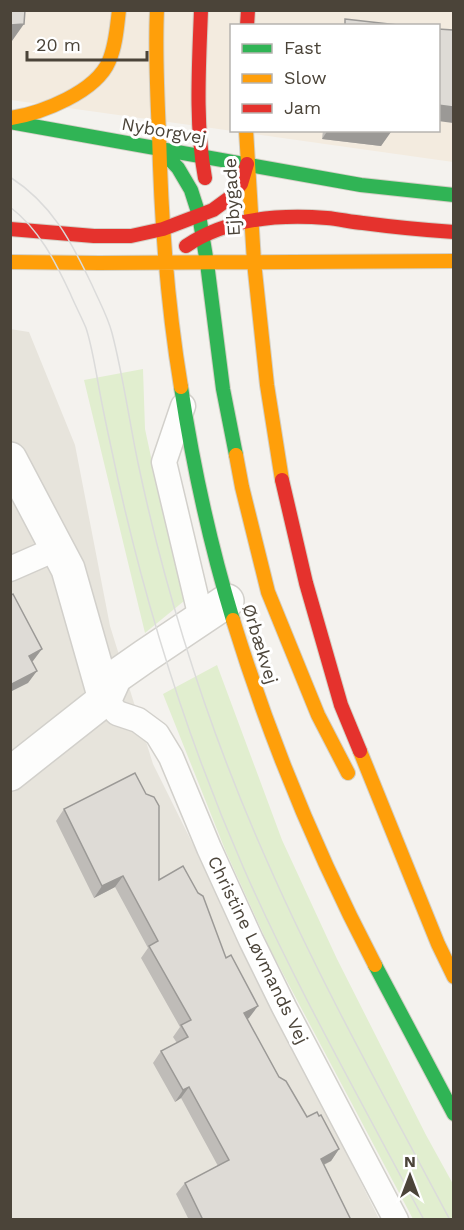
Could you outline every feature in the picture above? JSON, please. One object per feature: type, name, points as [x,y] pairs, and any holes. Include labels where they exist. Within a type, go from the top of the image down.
[{"type":"main road","points":[[10,120],[51,108],[92,82],[108,64],[119,10]]},
{"type":"main road","points":[[157,10],[163,229],[183,404]]},
{"type":"main road","points":[[201,10],[199,75],[201,156],[213,210],[221,227],[232,246],[254,262],[267,385],[282,474],[306,583],[341,705],[453,977]]},
{"type":"main road","name":"Nyborgvej","points":[[10,120],[337,181],[453,195]]},
{"type":"main road","name":"Ejbygade","points":[[246,132],[254,262]]},
{"type":"main road","points":[[159,148],[178,168],[191,190],[204,234],[223,389],[242,487],[268,592],[318,715],[356,788]]},
{"type":"main road","points":[[10,228],[94,236],[131,236],[163,229],[213,210],[228,199],[241,183],[247,164]]},
{"type":"main road","points":[[166,263],[204,234],[250,220],[294,217],[328,218],[401,228],[453,232]]},
{"type":"main road","points":[[10,262],[453,261]]},
{"type":"main road","name":"Ørbækvej","points":[[214,609],[257,695],[315,844],[376,969],[453,1114]]},
{"type":"main road","points":[[372,819],[438,944]]},
{"type":"street","points":[[10,459],[68,568],[105,699]]},
{"type":"street","points":[[10,774],[105,699],[115,677],[214,609]]},
{"type":"lane","points":[[183,404],[164,462],[214,609]]},
{"type":"lane","points":[[10,569],[58,548]]},
{"type":"lane","name":"Christine Løvmands Vej","points":[[105,699],[117,713],[138,720],[157,734],[171,757],[250,940],[396,1220]]},
{"type":"shaded area","points":[[11,11],[453,11],[453,162],[239,132],[440,132],[440,24],[230,24],[230,131],[11,100]]},
{"type":"shaded area","points":[[10,329],[29,332],[75,445],[110,626],[153,764],[379,1219],[11,1219]]},
{"type":"green space","points":[[143,369],[145,429],[184,594],[184,601],[145,633],[84,380]]},
{"type":"green space","points":[[217,665],[282,840],[337,959],[453,1184],[453,1219],[413,1219],[271,951],[226,852],[163,694]]},
{"type":"building","points":[[10,10],[25,10],[24,24],[10,25]]},
{"type":"building","points":[[345,19],[389,24],[345,24]]},
{"type":"building","points":[[440,29],[453,30],[453,107],[440,105]]},
{"type":"building","points":[[13,594],[42,649],[29,656],[37,671],[10,685],[10,596]]},
{"type":"building","points":[[135,773],[146,794],[154,797],[159,806],[159,880],[183,866],[198,893],[203,896],[226,958],[231,955],[258,1006],[244,1013],[279,1077],[286,1081],[307,1117],[317,1112],[319,1116],[321,1115],[339,1149],[321,1159],[351,1220],[203,1220],[185,1183],[229,1160],[189,1087],[183,1090],[161,1051],[188,1037],[181,1025],[191,1020],[149,946],[158,941],[123,876],[102,886],[64,809]]},
{"type":"tram line","points":[[10,177],[38,199],[59,225],[76,253],[106,315],[116,349],[138,463],[162,565],[192,665],[227,764],[267,861],[310,952],[450,1220]]},
{"type":"tram line","points":[[10,207],[30,225],[45,246],[86,328],[123,501],[151,609],[184,714],[223,818],[264,914],[424,1220]]},
{"type":"traffic: fast","points":[[10,122],[361,185],[454,195]]},
{"type":"traffic: fast","points":[[159,148],[178,168],[191,190],[199,215],[223,389],[236,455]]},
{"type":"traffic: fast","points":[[181,387],[203,505],[233,620]]},
{"type":"traffic: fast","points":[[375,965],[454,1114]]},
{"type":"traffic: slow","points":[[11,118],[52,106],[93,82],[109,61],[116,36],[119,10]]},
{"type":"traffic: slow","points":[[157,10],[156,72],[163,229],[168,292],[181,387]]},
{"type":"traffic: slow","points":[[246,132],[254,262],[267,385],[282,480]]},
{"type":"traffic: slow","points":[[10,262],[454,261]]},
{"type":"traffic: slow","points":[[236,455],[268,592],[318,715],[348,773]]},
{"type":"traffic: slow","points":[[233,620],[247,665],[296,796],[314,839],[375,965]]},
{"type":"traffic: slow","points":[[360,751],[438,944],[454,977]]},
{"type":"traffic: jam","points":[[201,10],[199,116],[205,178]]},
{"type":"traffic: jam","points":[[247,24],[248,10]]},
{"type":"traffic: jam","points":[[10,229],[94,236],[131,236],[163,229],[213,210],[228,199],[241,184],[247,164]]},
{"type":"traffic: jam","points":[[186,246],[218,229],[254,220],[290,217],[327,218],[454,232]]},
{"type":"traffic: jam","points":[[282,480],[306,583],[341,705],[360,751]]}]
